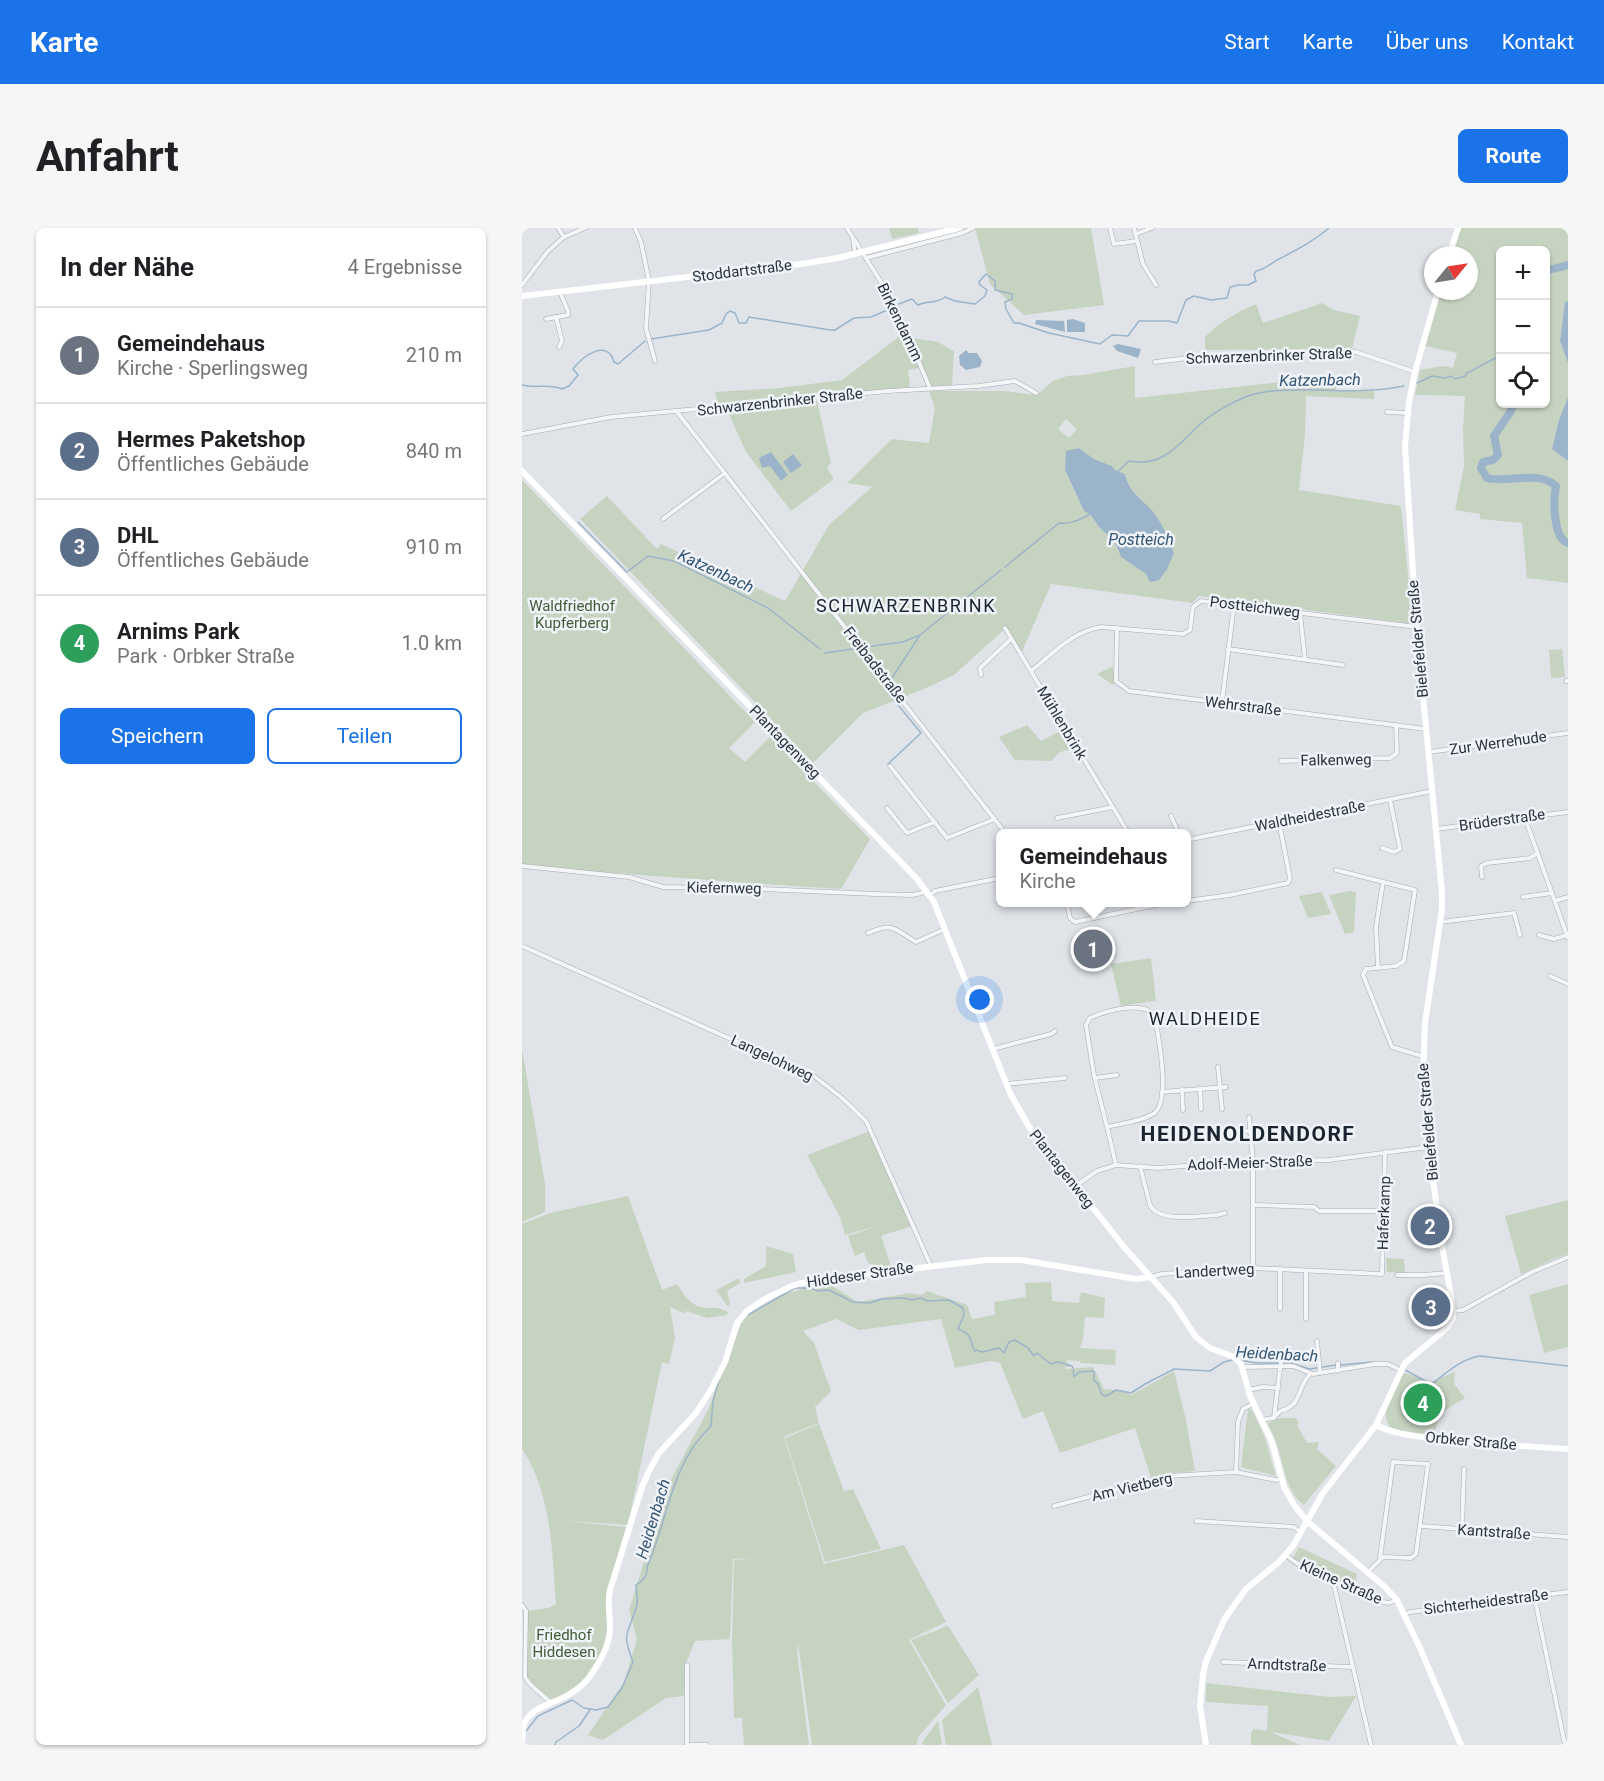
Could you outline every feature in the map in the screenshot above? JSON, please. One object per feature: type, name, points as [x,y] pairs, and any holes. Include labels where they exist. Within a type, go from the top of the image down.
[{"type":"main road","name":"Stoddartstraße","points":[[522,296],[801,264],[959,228]]},
{"type":"main road","points":[[1452,246],[1458,228]]},
{"type":"main road","name":"Bielefelder Straße","points":[[1435,300],[1415,372],[1405,446],[1417,627],[1442,893],[1422,1056],[1424,1105],[1454,1311]]},
{"type":"main road","name":"Plantagenweg","points":[[522,471],[928,892],[1018,1110],[1029,1127],[1150,1277]]},
{"type":"main road","name":"Hiddeser Straße","points":[[522,1745],[523,1731],[530,1716],[582,1686],[594,1671],[605,1650],[610,1626],[608,1599],[610,1590],[642,1487],[659,1453],[696,1413],[713,1387],[725,1362],[734,1331],[743,1316],[773,1295],[805,1282],[932,1266],[1011,1259],[1136,1279],[1150,1277]]},
{"type":"main road","points":[[1150,1277],[1173,1302],[1200,1340],[1213,1350],[1239,1362],[1253,1404],[1272,1442],[1282,1479],[1294,1505],[1308,1522],[1368,1572],[1396,1600],[1405,1614],[1461,1745]]},
{"type":"main road","points":[[1206,1745],[1201,1720],[1201,1689],[1206,1661],[1224,1618],[1246,1589],[1286,1556],[1326,1490],[1376,1425],[1400,1370],[1415,1353],[1447,1328],[1454,1311]]},
{"type":"main road","name":"Orbker Straße","points":[[1376,1425],[1399,1434],[1422,1437],[1568,1449]]},
{"type":"street","points":[[558,228],[564,237]]},
{"type":"street","points":[[522,285],[548,251],[564,237],[585,228]]},
{"type":"street","points":[[635,228],[641,242],[649,281],[646,328],[655,361]]},
{"type":"street","points":[[866,258],[962,233],[973,228]]},
{"type":"street","points":[[1110,228],[1113,244],[1137,241]]},
{"type":"street","points":[[1134,228],[1143,264],[1156,285]]},
{"type":"street","points":[[1136,234],[1152,228]]},
{"type":"street","points":[[849,229],[858,252]]},
{"type":"street","name":"Birkendamm","points":[[858,252],[866,258],[901,320],[930,388]]},
{"type":"street","points":[[546,319],[568,315],[560,291]]},
{"type":"street","points":[[556,317],[562,341],[559,347]]},
{"type":"street","name":"Schwarzenbrinker Straße","points":[[1155,362],[1197,357],[1356,352],[1415,372]]},
{"type":"street","name":"Schwarzenbrinker Straße","points":[[522,434],[610,417],[1015,381],[1036,393]]},
{"type":"street","name":"Freibadstraße","points":[[677,412],[1002,829]]},
{"type":"street","points":[[1387,412],[1408,413]]},
{"type":"street","points":[[663,519],[724,473]]},
{"type":"street","name":"Postteichweg","points":[[1117,628],[1183,634],[1190,630],[1192,607],[1198,601],[1417,627]]},
{"type":"street","points":[[1222,702],[1234,604]]},
{"type":"street","points":[[1300,613],[1305,659]]},
{"type":"street","points":[[1031,671],[1082,632],[1101,627],[1117,628]]},
{"type":"street","name":"Mühlenbrink","points":[[1005,628],[1126,829]]},
{"type":"street","name":"Wehrstraße","points":[[1117,628],[1116,681],[1124,689],[1426,729]]},
{"type":"street","points":[[981,675],[980,668],[1011,639]]},
{"type":"street","points":[[1228,649],[1343,665]]},
{"type":"street","name":"Falkenweg","points":[[1281,761],[1390,758],[1397,753],[1396,725]]},
{"type":"street","name":"Zur Werrehude","points":[[1428,752],[1568,733]]},
{"type":"street","points":[[890,766],[947,838],[995,819]]},
{"type":"street","name":"Waldheidestraße","points":[[1191,839],[1433,791]]},
{"type":"street","points":[[1382,848],[1394,852],[1400,849],[1390,800]]},
{"type":"street","points":[[1057,818],[1113,807]]},
{"type":"street","points":[[887,808],[907,833],[935,822]]},
{"type":"street","name":"Brüderstraße","points":[[1436,829],[1568,812]]},
{"type":"street","points":[[1171,816],[1177,829]]},
{"type":"street","points":[[1525,818],[1567,937],[1554,939],[1539,935]]},
{"type":"street","points":[[1191,900],[1288,883],[1290,878],[1280,822]]},
{"type":"street","points":[[1482,877],[1481,866],[1487,863],[1530,858],[1538,853]]},
{"type":"street","name":"Kiefernweg","points":[[522,866],[629,877],[663,887],[912,895],[928,892]]},
{"type":"street","points":[[1336,870],[1414,890],[1404,961],[1396,966],[1366,969],[1364,975],[1392,1047],[1422,1056]]},
{"type":"street","points":[[928,892],[996,879]]},
{"type":"street","points":[[1378,967],[1376,927],[1383,882]]},
{"type":"street","points":[[1523,897],[1552,893]]},
{"type":"street","points":[[1555,902],[1568,897]]},
{"type":"street","points":[[1068,907],[1070,918],[1075,922],[1150,907]]},
{"type":"street","points":[[1440,922],[1514,913],[1520,935]]},
{"type":"street","points":[[868,933],[884,926],[890,926],[916,942],[945,929]]},
{"type":"street","name":"Langelohweg","points":[[522,946],[814,1076],[866,1121],[932,1266]]},
{"type":"street","points":[[1550,976],[1568,984]]},
{"type":"street","points":[[1107,1127],[1152,1115],[1159,1108],[1162,1070],[1155,1017],[1146,1008],[1121,1010],[1090,1018],[1086,1025],[1095,1078],[1116,1165]]},
{"type":"street","points":[[993,1049],[1042,1037],[1055,1031]]},
{"type":"street","points":[[1218,1067],[1222,1109]]},
{"type":"street","points":[[1095,1078],[1117,1075]]},
{"type":"street","points":[[1007,1084],[1065,1078]]},
{"type":"street","points":[[1162,1092],[1226,1087]]},
{"type":"street","points":[[1200,1088],[1202,1109]]},
{"type":"street","points":[[1182,1089],[1183,1110]]},
{"type":"street","points":[[1249,1117],[1254,1161],[1253,1268]]},
{"type":"street","name":"Adolf-Meier-Straße","points":[[1189,1138],[1250,1131]]},
{"type":"street","name":"Adolf-Meier-Straße","points":[[1077,1185],[1096,1172],[1116,1165],[1158,1168],[1254,1161],[1329,1160],[1429,1147]]},
{"type":"street","name":"Haferkamp","points":[[1382,1274],[1385,1152]]},
{"type":"street","points":[[1140,1166],[1150,1205],[1153,1211],[1162,1216],[1225,1213]]},
{"type":"street","points":[[1254,1205],[1280,1208],[1314,1207],[1319,1211],[1385,1211]]},
{"type":"street","points":[[1454,1311],[1463,1310],[1532,1272],[1568,1257]]},
{"type":"street","name":"Landertweg","points":[[1150,1277],[1162,1274],[1253,1268],[1382,1274]]},
{"type":"street","points":[[1280,1269],[1280,1309]]},
{"type":"street","points":[[1306,1271],[1306,1320]]},
{"type":"street","points":[[1397,1275],[1447,1273]]},
{"type":"street","points":[[1317,1341],[1319,1369]]},
{"type":"street","points":[[1239,1362],[1281,1364],[1293,1366],[1311,1374]]},
{"type":"street","points":[[1261,1420],[1274,1418],[1298,1399],[1305,1380],[1319,1369],[1363,1363],[1388,1365],[1400,1370]]},
{"type":"street","points":[[1274,1418],[1281,1364]]},
{"type":"street","points":[[1248,1390],[1263,1387],[1279,1388]]},
{"type":"street","points":[[1236,1472],[1238,1422],[1243,1409],[1253,1404]]},
{"type":"street","points":[[1368,1572],[1380,1558],[1386,1556],[1414,1557],[1421,1526],[1428,1464],[1393,1462],[1380,1558]]},
{"type":"street","points":[[1462,1530],[1464,1469]]},
{"type":"street","name":"Am Vietberg","points":[[1054,1506],[1168,1476],[1236,1472],[1276,1480],[1282,1479]]},
{"type":"street","points":[[1196,1521],[1294,1527],[1301,1533]]},
{"type":"street","name":"Kantstraße","points":[[1421,1526],[1568,1537]]},
{"type":"street","name":"Kleine Straße","points":[[1286,1556],[1332,1581],[1383,1602],[1389,1603],[1396,1600]]},
{"type":"street","points":[[1332,1581],[1371,1745]]},
{"type":"street","name":"Sichterheidestraße","points":[[1405,1614],[1410,1611],[1568,1592]]},
{"type":"street","points":[[1534,1595],[1565,1745]]},
{"type":"street","points":[[522,1605],[526,1611],[523,1657],[526,1678],[551,1703]]},
{"type":"street","name":"Arndtstraße","points":[[1223,1662],[1351,1667]]},
{"type":"street","points":[[687,1665],[687,1745],[707,1745]]},
{"type":"green space","points":[[889,228],[918,228],[919,233],[892,239]]},
{"type":"green space","points":[[975,228],[1091,228],[1104,305],[1024,315],[990,284]]},
{"type":"green space","points":[[1457,228],[1568,228],[1568,301],[1565,303],[1560,341],[1568,363],[1568,397],[1559,420],[1552,449],[1568,461],[1568,583],[1527,578],[1522,523],[1480,519],[1480,514],[1455,510],[1464,466],[1465,396],[1415,395],[1420,370],[1443,366],[1453,368],[1457,353],[1425,346],[1435,300],[1478,300],[1478,246],[1452,246]]},
{"type":"green space","points":[[1322,303],[1334,310],[1360,316],[1352,349],[1205,350],[1205,337],[1228,318],[1256,304],[1263,323]]},
{"type":"green space","points":[[900,336],[938,342],[954,351],[952,386],[929,387],[919,368],[908,370],[910,387],[718,404],[715,392],[779,388],[842,380]]},
{"type":"green space","points":[[1135,366],[1135,398],[1336,376],[1336,391],[1374,391],[1374,399],[1306,396],[1305,435],[1299,490],[1401,506],[1413,624],[1199,596],[1192,603],[1051,584],[1022,652],[1006,628],[954,675],[863,713],[813,763],[580,519],[607,496],[657,549],[661,544],[785,601],[829,525],[872,487],[847,483],[892,439],[929,443],[935,408],[929,391],[1004,391],[1037,395],[1053,381],[1067,376]],"holes":[[[1066,419],[1077,429],[1069,438],[1058,429]],[[1079,448],[1094,459],[1125,474],[1127,484],[1152,511],[1146,574],[1121,557],[1115,543],[1081,505],[1065,470],[1068,452]]]},
{"type":"green space","points":[[817,401],[831,463],[827,468],[834,479],[791,511],[746,452],[728,412]]},
{"type":"green space","name":"Waldfriedhof Kupferberg","points":[[522,480],[755,722],[729,748],[745,762],[770,737],[870,839],[841,889],[522,866]]},
{"type":"green space","points":[[1562,649],[1565,677],[1551,678],[1549,650]]},
{"type":"green space","points":[[1113,666],[1115,683],[1113,685],[1097,674]]},
{"type":"green space","points":[[1027,725],[1041,741],[1064,729],[1075,747],[1058,753],[1052,761],[1015,760],[999,737]]},
{"type":"green space","points":[[1322,892],[1331,914],[1308,918],[1299,896]]},
{"type":"green space","points":[[1356,892],[1354,932],[1345,934],[1329,895]]},
{"type":"green space","points":[[1151,958],[1156,1001],[1121,1006],[1111,964]]},
{"type":"green space","points":[[522,1049],[545,1184],[545,1212],[522,1222]]},
{"type":"green space","points":[[870,1131],[912,1226],[881,1236],[891,1266],[880,1267],[868,1263],[864,1252],[855,1256],[848,1236],[877,1226],[845,1235],[840,1217],[807,1155]]},
{"type":"green space","name":"Friedhof Hiddesen","points":[[628,1196],[662,1290],[677,1284],[694,1304],[703,1308],[721,1309],[728,1312],[727,1315],[707,1318],[686,1311],[685,1314],[670,1307],[675,1338],[669,1364],[662,1362],[628,1525],[565,1521],[626,1527],[606,1599],[608,1627],[606,1642],[587,1679],[574,1690],[552,1700],[531,1683],[526,1675],[528,1611],[548,1608],[556,1604],[545,1504],[532,1466],[522,1449],[522,1224],[550,1213]]},
{"type":"green space","points":[[1568,1200],[1568,1254],[1521,1274],[1505,1216]]},
{"type":"green space","points":[[766,1246],[793,1254],[796,1272],[744,1283],[744,1279],[766,1266]]},
{"type":"green space","points":[[1386,1258],[1404,1259],[1405,1273],[1387,1272]]},
{"type":"green space","points":[[739,1278],[740,1283],[727,1291],[730,1303],[728,1307],[716,1290]]},
{"type":"green space","points":[[826,1282],[858,1302],[909,1293],[922,1295],[927,1291],[967,1305],[972,1319],[995,1315],[994,1302],[1026,1297],[1025,1283],[1051,1282],[1052,1301],[1079,1303],[1081,1292],[1105,1298],[1104,1318],[1085,1317],[1080,1348],[1116,1350],[1115,1365],[1080,1363],[1079,1358],[1079,1361],[1066,1360],[1070,1367],[1065,1367],[1066,1369],[1093,1367],[1104,1389],[1125,1391],[1131,1395],[1174,1371],[1195,1471],[1151,1478],[1135,1428],[1060,1453],[1043,1411],[1023,1419],[1000,1363],[990,1361],[955,1368],[941,1319],[859,1330],[836,1319],[803,1331],[814,1343],[831,1391],[815,1407],[819,1423],[784,1437],[824,1564],[904,1545],[946,1622],[909,1640],[946,1705],[919,1736],[916,1745],[812,1745],[798,1643],[797,1653],[809,1745],[744,1745],[742,1718],[734,1718],[732,1640],[734,1560],[752,1558],[733,1559],[730,1639],[695,1641],[685,1665],[684,1696],[666,1698],[603,1740],[588,1735],[624,1682],[637,1639],[629,1610],[668,1485],[708,1410],[743,1319],[778,1296]]},
{"type":"green space","points":[[1568,1284],[1568,1347],[1544,1353],[1529,1295]]},
{"type":"green space","points":[[1402,1372],[1431,1382],[1455,1372],[1454,1384],[1465,1398],[1440,1413],[1434,1436],[1392,1429],[1388,1423],[1386,1416],[1389,1401]]},
{"type":"green space","points":[[1248,1409],[1252,1410],[1264,1435],[1276,1476],[1241,1467]]},
{"type":"green space","points":[[1280,1418],[1296,1418],[1299,1423],[1297,1425],[1307,1443],[1319,1442],[1317,1449],[1336,1466],[1304,1505],[1289,1485],[1277,1445],[1267,1423]]},
{"type":"green space","points":[[819,1424],[844,1491],[853,1489],[881,1549],[825,1562],[785,1438]]},
{"type":"green space","points":[[1299,1547],[1357,1574],[1355,1589],[1293,1558]]},
{"type":"green space","points":[[946,1626],[949,1627],[979,1675],[948,1703],[911,1640]]},
{"type":"green space","points":[[1206,1683],[1330,1697],[1356,1696],[1329,1741],[1271,1732],[1300,1745],[1251,1745],[1251,1733],[1254,1729],[1267,1731],[1268,1706],[1206,1702]]},
{"type":"green space","points":[[978,1687],[992,1745],[946,1745],[942,1720]]},
{"type":"green space","points":[[938,1721],[942,1745],[922,1745],[923,1741]]},
{"type":"water","points":[[1568,301],[1568,363],[1560,341],[1565,302]]},
{"type":"water","points":[[1073,319],[1085,323],[1085,332],[1067,332],[1067,320]]},
{"type":"water","points":[[1036,320],[1064,321],[1065,332],[1035,324]]},
{"type":"water","points":[[1118,344],[1141,349],[1138,358],[1117,351],[1113,346]]},
{"type":"water","points":[[966,350],[969,353],[977,353],[982,361],[980,367],[966,370],[960,365],[959,356]]},
{"type":"water","points":[[1568,397],[1568,461],[1552,449],[1559,420]]},
{"type":"water","name":"Postteich","points":[[1079,448],[1094,459],[1125,474],[1129,486],[1154,513],[1174,553],[1159,580],[1150,582],[1146,574],[1121,557],[1115,542],[1099,527],[1090,514],[1084,511],[1065,470],[1066,451]]},
{"type":"water","points":[[771,452],[788,475],[781,481],[770,466],[762,468],[759,458]]},
{"type":"water","points":[[793,454],[802,465],[791,473],[783,462]]},
{"type":"waterway","points":[[899,304],[912,299],[918,305],[945,297],[975,304],[985,296],[987,290],[979,282],[986,274],[995,281],[995,290],[1012,294],[1012,299],[1005,302],[1006,309],[1014,323],[1100,344],[1112,335],[1128,336],[1139,321],[1177,323],[1186,300],[1194,296],[1211,300],[1227,298],[1230,287],[1248,285],[1256,281],[1254,274],[1256,271],[1318,237],[1329,228]]},
{"type":"waterway","points":[[1550,270],[1568,265]]},
{"type":"waterway","points":[[651,339],[709,330],[722,323],[730,311],[735,313],[739,323],[746,323],[749,317],[835,330],[854,318],[871,317],[892,308]]},
{"type":"waterway","points":[[522,385],[552,386],[562,389],[569,386],[578,375],[573,369],[589,355],[601,350],[606,351],[618,364],[645,341]]},
{"type":"waterway","name":"Katzenbach","points":[[1417,383],[1432,376],[1445,378],[1451,376],[1455,379],[1465,376],[1496,358]]},
{"type":"waterway","name":"Katzenbach","points":[[1118,471],[1129,461],[1142,462],[1163,457],[1209,417],[1253,394],[1279,390],[1359,391],[1404,386]]},
{"type":"waterway","points":[[1512,408],[1494,436],[1498,455],[1493,460],[1483,462],[1481,468],[1487,478],[1540,478],[1556,486],[1554,500],[1557,526],[1559,534],[1568,543]]},
{"type":"waterway","name":"Katzenbach","points":[[1005,567],[1059,523],[1075,521],[1090,514]]},
{"type":"waterway","name":"Katzenbach","points":[[578,522],[627,572],[648,556],[674,561],[768,608],[820,649]]},
{"type":"waterway","name":"Katzenbach","points":[[865,647],[903,642],[920,635],[1001,570]]},
{"type":"waterway","points":[[890,681],[920,635]]},
{"type":"waterway","name":"Katzenbach","points":[[825,653],[859,648]]},
{"type":"waterway","points":[[887,685],[885,689],[921,733],[888,764]]},
{"type":"waterway","name":"Heidenbach","points":[[746,1316],[795,1288],[829,1290],[853,1302],[870,1303],[882,1299],[904,1298],[912,1300],[920,1298],[928,1301],[949,1300],[963,1308],[964,1315],[958,1329],[969,1336],[975,1351],[982,1352],[999,1348],[1004,1353],[1009,1342],[1015,1340],[1028,1348],[1034,1356],[1037,1353],[1051,1364],[1058,1362],[1073,1368]]},
{"type":"waterway","name":"Heidenbach","points":[[1405,1370],[1433,1383],[1461,1363],[1480,1356],[1568,1366]]},
{"type":"waterway","name":"Heidenbach","points":[[1073,1370],[1074,1377],[1079,1372],[1094,1371],[1094,1380],[1102,1395],[1106,1396],[1116,1390],[1131,1393],[1174,1369],[1210,1371],[1232,1360]]},
{"type":"waterway","name":"Heidenbach","points":[[1240,1360],[1256,1363],[1290,1363],[1310,1369],[1336,1365]]},
{"type":"waterway","name":"Heidenbach","points":[[1340,1365],[1373,1362]]},
{"type":"waterway","name":"Heidenbach","points":[[526,1731],[538,1716],[572,1700],[584,1708],[596,1710],[608,1707],[622,1688],[633,1662],[627,1644],[627,1634],[637,1606],[636,1585],[646,1576],[672,1493],[687,1457],[711,1426],[713,1401],[719,1380]]},
{"type":"waterway","points":[[555,1745],[579,1726],[590,1710]]},
{"type":"place","name":"Gemeindehaus","points":[[1093,949]]},
{"type":"place","name":"Hermes Paketshop","points":[[1430,1226]]},
{"type":"place","name":"DHL","points":[[1431,1307]]},
{"type":"place","name":"Arnims Park","points":[[1423,1403]]},
{"type":"district","name":"SCHWARZENBRINK","points":[[906,605]]},
{"type":"district","name":"WALDHEIDE","points":[[1205,1018]]},
{"type":"district","name":"HEIDENOLDENDORF","points":[[1248,1134]]}]
